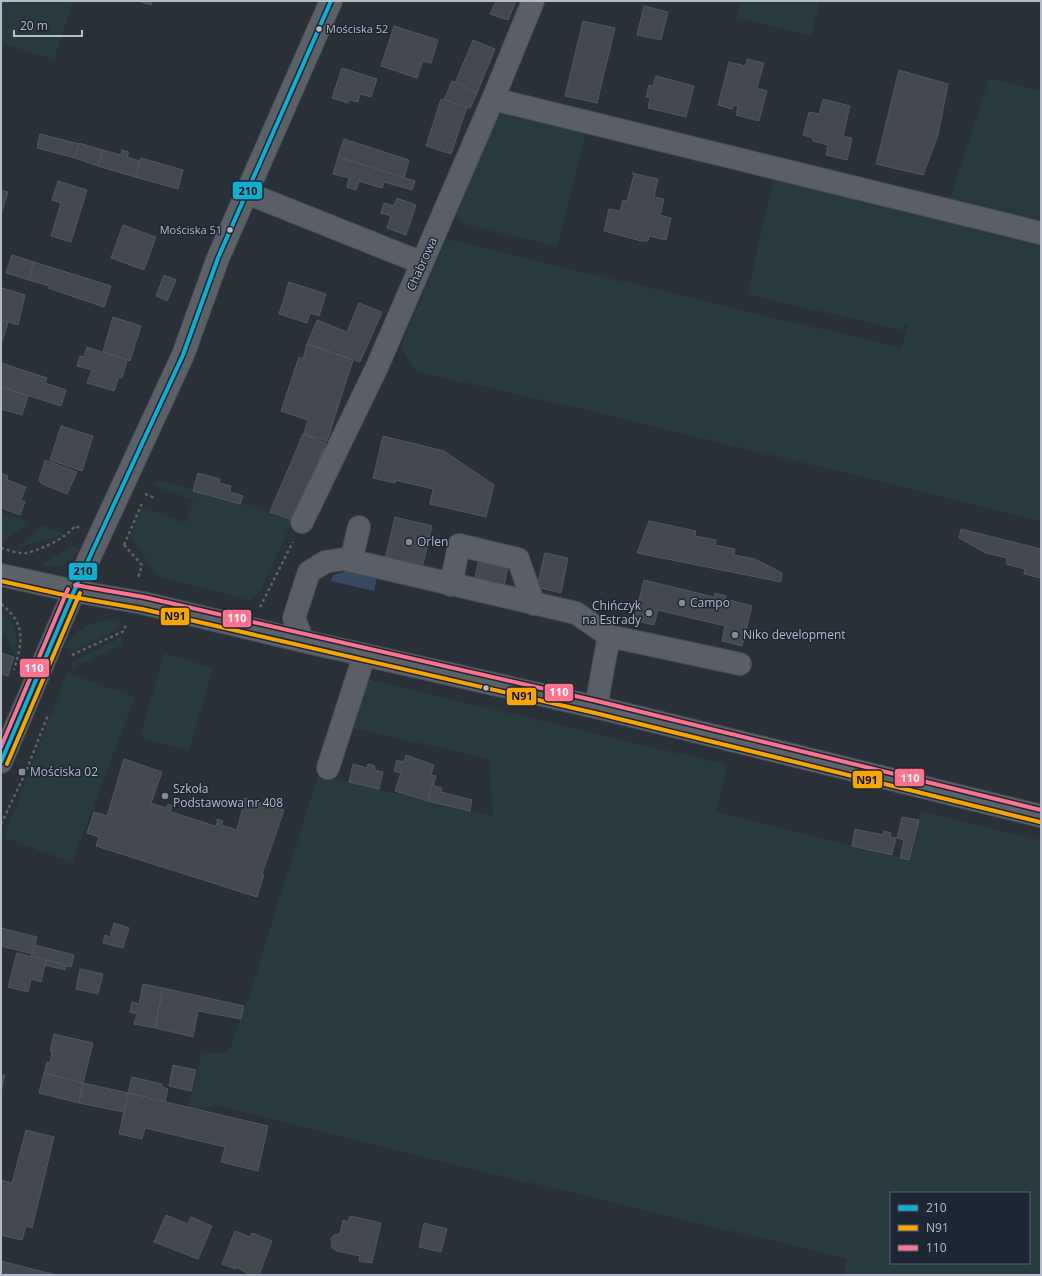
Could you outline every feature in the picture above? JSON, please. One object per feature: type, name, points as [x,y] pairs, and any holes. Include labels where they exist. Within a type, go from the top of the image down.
[{"type":"main road","points":[[1,762],[74,591],[183,356],[218,258],[331,1]]},
{"type":"main road","points":[[1,575],[74,591],[143,603],[303,642],[596,708],[1041,816]]},
{"type":"street","name":"Chabrowa","points":[[302,522],[377,367],[493,99],[533,1]]},
{"type":"street","points":[[493,99],[1041,233]]},
{"type":"street","points":[[247,193],[422,263]]},
{"type":"street","points":[[351,561],[359,527]]},
{"type":"street","points":[[451,585],[459,545],[518,559],[534,604]]},
{"type":"street","points":[[303,642],[294,618],[309,572],[325,562],[344,559],[576,614],[609,636],[740,664]]},
{"type":"street","points":[[596,708],[609,636]]},
{"type":"street","points":[[328,768],[364,656]]},
{"type":"path","points":[[145,580],[137,578],[142,565],[124,545],[145,494],[155,498]]},
{"type":"path","points":[[253,605],[261,607],[302,522]]},
{"type":"path","points":[[1,548],[25,553],[57,541],[70,532],[75,526],[81,529]]},
{"type":"path","points":[[1,604],[11,612],[17,620],[21,644]]},
{"type":"path","points":[[69,660],[71,656],[124,630],[127,622]]},
{"type":"path","points":[[1,824],[25,774],[50,708]]},
{"type":"green space","points":[[1,1],[73,1],[54,60],[1,43]]},
{"type":"green space","points":[[741,1],[820,1],[811,36],[737,18]]},
{"type":"green space","points":[[989,78],[1041,91],[1041,224],[949,201]]},
{"type":"green space","points":[[500,110],[586,131],[557,247],[463,224],[456,213]]},
{"type":"green space","points":[[774,178],[1041,242],[1041,521],[607,415],[415,371],[401,346],[446,239],[901,348],[909,323],[899,330],[747,294]]},
{"type":"green space","points":[[156,479],[293,520],[261,590],[251,601],[157,576],[131,536],[143,507],[185,523],[194,501],[153,485]]},
{"type":"green space","points":[[1,513],[29,522],[3,543],[1,542]]},
{"type":"green space","points":[[40,525],[66,534],[21,547],[17,546],[32,536]]},
{"type":"green space","points":[[73,546],[79,548],[73,558],[65,564],[55,567],[44,566],[45,562]]},
{"type":"green space","points":[[1,611],[10,620],[15,631],[15,655],[6,637],[1,632]]},
{"type":"green space","points":[[119,620],[119,628],[74,651],[64,648],[75,635],[87,626],[102,621]]},
{"type":"green space","points":[[121,637],[123,645],[70,669],[72,662]]},
{"type":"green space","points":[[164,653],[213,668],[189,751],[140,737]]},
{"type":"green space","points":[[67,673],[135,697],[72,863],[4,837]]},
{"type":"green space","points":[[366,679],[727,765],[716,812],[909,860],[921,811],[1041,840],[1041,1275],[843,1275],[847,1259],[373,1145],[217,1105],[197,1109],[188,1107],[202,1053],[228,1053],[250,993],[318,775],[493,816],[489,759],[349,727]]},
{"type":"water","points":[[349,571],[377,577],[374,591],[331,581],[333,575]]},
{"type":"building","points":[[138,1],[152,1],[151,5]]},
{"type":"building","points":[[496,1],[516,1],[508,20],[490,14]]},
{"type":"building","points":[[644,6],[668,12],[661,40],[637,35]]},
{"type":"building","points":[[583,21],[615,28],[597,103],[565,96]]},
{"type":"building","points":[[394,26],[438,40],[431,63],[423,61],[417,78],[381,66]]},
{"type":"building","points":[[473,40],[495,49],[477,93],[455,83]]},
{"type":"building","points":[[747,59],[764,63],[757,88],[767,91],[759,121],[736,115],[738,107],[733,105],[732,109],[718,105],[729,62],[746,66]]},
{"type":"building","points":[[342,68],[377,79],[371,97],[360,94],[358,102],[349,100],[348,103],[332,98]]},
{"type":"building","points":[[899,70],[948,84],[938,135],[923,175],[876,164]]},
{"type":"building","points":[[656,76],[694,86],[686,117],[648,108],[650,98],[646,97],[649,85],[653,86]]},
{"type":"building","points":[[452,81],[477,93],[470,108],[444,100]]},
{"type":"building","points":[[441,99],[467,107],[451,154],[426,146]]},
{"type":"building","points":[[823,99],[850,106],[843,136],[852,138],[847,160],[826,155],[828,145],[813,141],[813,138],[803,135],[809,112],[819,114]]},
{"type":"building","points":[[40,134],[79,144],[75,158],[37,148]]},
{"type":"building","points":[[344,139],[409,160],[404,178],[338,157]]},
{"type":"building","points":[[79,143],[103,150],[98,166],[75,158]]},
{"type":"building","points":[[103,150],[121,155],[122,150],[129,152],[127,157],[140,161],[135,177],[98,166]]},
{"type":"building","points":[[338,157],[415,181],[412,190],[384,182],[382,188],[359,181],[356,190],[347,187],[349,178],[333,174]]},
{"type":"building","points":[[141,158],[183,170],[178,189],[135,177]]},
{"type":"building","points":[[632,173],[658,179],[654,197],[664,199],[660,215],[671,218],[666,240],[649,236],[648,241],[641,241],[604,231],[609,209],[620,211],[623,200],[627,201],[634,175]]},
{"type":"building","points":[[58,181],[87,190],[71,242],[51,236],[61,203],[52,200]]},
{"type":"building","points":[[1,190],[8,192],[1,214]]},
{"type":"building","points":[[397,198],[416,205],[406,235],[387,228],[391,216],[381,213],[384,203],[394,206]]},
{"type":"building","points":[[123,225],[156,237],[144,270],[111,258]]},
{"type":"building","points":[[12,255],[34,262],[29,280],[6,273]]},
{"type":"building","points":[[34,262],[111,286],[104,307],[29,280]]},
{"type":"building","points":[[164,275],[176,280],[167,301],[156,296]]},
{"type":"building","points":[[289,282],[326,294],[319,316],[310,313],[307,323],[279,314]]},
{"type":"building","points":[[2,288],[25,295],[18,325],[1,319]]},
{"type":"building","points":[[359,303],[382,312],[360,362],[307,344],[317,320],[347,332]]},
{"type":"building","points":[[113,317],[141,326],[130,361],[103,352]]},
{"type":"building","points":[[1,320],[8,322],[1,345]]},
{"type":"building","points":[[307,344],[353,360],[327,441],[304,434],[308,420],[281,411],[299,357],[303,359]]},
{"type":"building","points":[[87,347],[127,360],[122,378],[119,377],[114,391],[87,383],[92,370],[77,366],[80,356],[84,357]]},
{"type":"building","points":[[1,363],[47,378],[45,383],[66,390],[61,406],[1,387]]},
{"type":"building","points":[[1,387],[28,396],[22,415],[1,409]]},
{"type":"building","points":[[61,426],[93,436],[82,471],[50,460]]},
{"type":"building","points":[[303,434],[326,443],[293,520],[270,512]]},
{"type":"building","points":[[383,436],[444,451],[494,485],[486,517],[430,504],[433,489],[395,480],[395,483],[373,478]]},
{"type":"building","points":[[45,460],[77,472],[67,494],[42,484],[39,480]]},
{"type":"building","points":[[1,473],[8,476],[7,480],[26,487],[21,500],[25,502],[20,515],[1,508]]},
{"type":"building","points":[[198,473],[220,479],[219,483],[231,486],[230,492],[243,496],[240,504],[193,491]]},
{"type":"building","name":"Orlen","points":[[395,517],[432,526],[422,568],[385,559]]},
{"type":"building","points":[[649,521],[696,531],[695,536],[716,540],[715,545],[735,549],[734,555],[755,559],[782,573],[781,582],[637,553]]},
{"type":"building","points":[[961,529],[1041,549],[1041,578],[1024,574],[1025,569],[1006,564],[1007,558],[986,553],[959,538]]},
{"type":"building","points":[[483,542],[512,549],[503,589],[474,582]]},
{"type":"building","points":[[545,553],[568,558],[561,593],[537,587]]},
{"type":"building","points":[[644,580],[714,597],[715,593],[726,596],[725,599],[752,606],[742,646],[722,641],[725,626],[658,610],[654,625],[634,620]]},
{"type":"building","points":[[1,653],[14,657],[8,676],[1,674]]},
{"type":"building","points":[[406,755],[434,765],[431,775],[436,776],[428,801],[395,791],[401,773],[394,771],[397,760],[404,762]]},
{"type":"building","points":[[124,759],[162,772],[151,803],[166,808],[168,804],[173,806],[170,810],[171,812],[215,826],[217,825],[217,819],[223,821],[221,825],[237,830],[245,798],[284,810],[262,874],[264,875],[257,897],[96,846],[99,837],[87,833],[94,812],[107,816]]},
{"type":"building","points":[[353,764],[367,768],[368,764],[375,766],[374,770],[383,772],[379,789],[349,782]]},
{"type":"building","points":[[432,785],[442,788],[441,792],[472,800],[470,811],[428,801]]},
{"type":"building","points":[[902,817],[919,820],[909,860],[900,858],[904,840],[897,838]]},
{"type":"building","points":[[855,829],[883,835],[884,831],[891,833],[890,837],[896,838],[892,855],[852,846]]},
{"type":"building","points":[[114,923],[129,928],[123,948],[103,943],[105,935],[110,937]]},
{"type":"building","points":[[1,928],[37,937],[33,954],[1,946]]},
{"type":"building","points":[[35,945],[74,955],[71,967],[31,957]]},
{"type":"building","points":[[17,953],[46,960],[41,982],[31,979],[28,992],[8,987]]},
{"type":"building","points":[[46,960],[66,965],[65,970],[45,965]]},
{"type":"building","points":[[80,969],[103,974],[98,994],[76,989]]},
{"type":"building","points":[[143,984],[163,988],[155,1028],[134,1024],[137,1014],[130,1012],[132,1002],[139,1004]]},
{"type":"building","points":[[163,988],[244,1006],[241,1019],[198,1011],[193,1037],[155,1028]]},
{"type":"building","points":[[54,1034],[93,1043],[83,1083],[44,1073],[47,1062],[50,1063],[52,1051],[50,1051]]},
{"type":"building","points":[[173,1065],[196,1070],[191,1091],[169,1086]]},
{"type":"building","points":[[44,1073],[83,1083],[79,1103],[39,1093]]},
{"type":"building","points":[[1,1075],[5,1075],[1,1091]]},
{"type":"building","points":[[132,1077],[162,1084],[162,1087],[168,1089],[165,1102],[128,1093]]},
{"type":"building","points":[[83,1083],[128,1093],[124,1112],[79,1103]]},
{"type":"building","points":[[128,1093],[268,1126],[258,1171],[221,1162],[225,1147],[145,1128],[142,1139],[119,1134]]},
{"type":"building","points":[[26,1130],[54,1137],[32,1228],[26,1226],[22,1240],[1,1235],[1,1180],[12,1183]]},
{"type":"building","points":[[166,1215],[188,1224],[191,1217],[212,1226],[198,1259],[154,1242]]},
{"type":"building","points":[[350,1216],[381,1223],[372,1263],[359,1261],[360,1256],[337,1251],[332,1248],[331,1239],[334,1235],[340,1234],[343,1220],[348,1222]]},
{"type":"building","points":[[424,1223],[447,1229],[441,1252],[419,1247]]},
{"type":"building","points":[[235,1231],[250,1237],[252,1233],[272,1241],[259,1275],[250,1275],[236,1267],[236,1269],[222,1264]]},
{"type":"building","points":[[1,1261],[36,1270],[57,1275],[1,1275]]},
{"type":"transit line","name":"210","points":[[1,762],[74,591],[183,355],[218,258],[331,1]]},
{"type":"transit line","name":"N91","points":[[1,581],[73,597],[142,609],[595,713],[1040,822]]},
{"type":"transit line","name":"110","points":[[75,585],[144,597],[597,701],[1041,810]]},
{"type":"transit line","name":"110","points":[[1,747],[68,589]]},
{"type":"transit line","name":"N91","points":[[7,764],[80,593]]},
{"type":"place","name":"Mościska 52","points":[[319,29]]},
{"type":"place","name":"Mościska 51","points":[[230,230]]},
{"type":"place","name":"Orlen","points":[[409,542]]},
{"type":"place","name":"Campo","points":[[682,603]]},
{"type":"place","name":"Chińczyk na Estrady","points":[[649,613]]},
{"type":"place","name":"Niko development","points":[[735,635]]},
{"type":"place","name":"Mościska 02","points":[[22,772]]},
{"type":"place","name":"Szkoła Podstawowa nr 408","points":[[165,796]]}]
